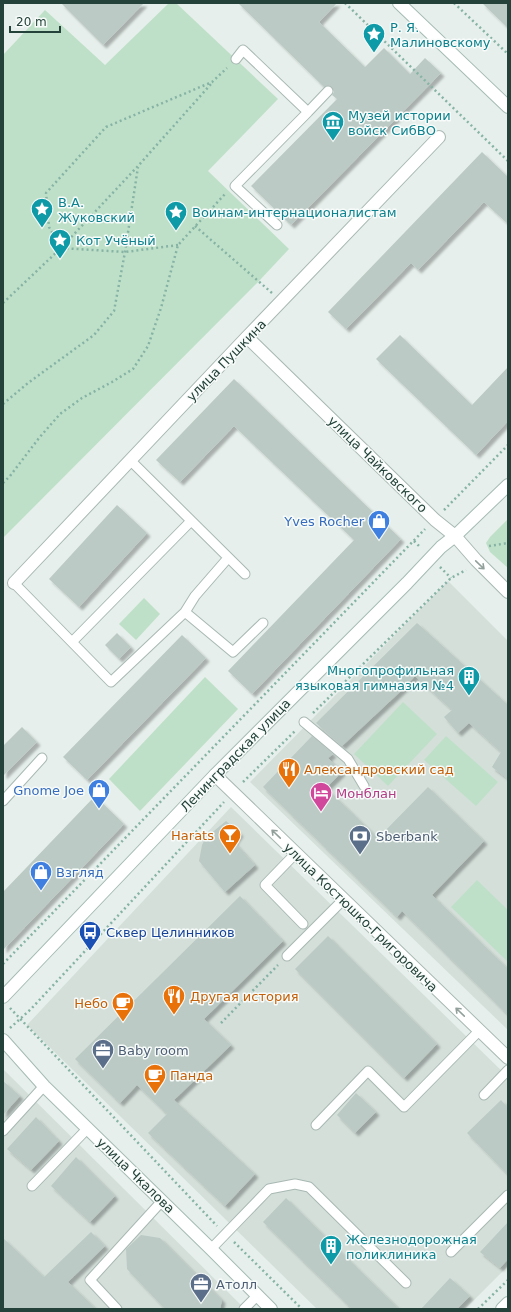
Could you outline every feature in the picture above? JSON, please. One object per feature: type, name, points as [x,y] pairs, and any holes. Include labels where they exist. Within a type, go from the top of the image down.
[{"type":"street","points":[[399,3],[508,107]]},
{"type":"street","name":"улица Пушкина","points":[[14,582],[439,137]]},
{"type":"street","name":"улица Чайковского","points":[[248,337],[435,520],[455,536],[476,560],[508,592]]},
{"type":"street","name":"Ленинградская улица","points":[[5,1001],[215,775],[441,547],[455,536],[508,485]]},
{"type":"street","name":"улица Костюшко-Григоровича","points":[[215,775],[508,1058]]},
{"type":"street","name":"улица Чкалова","points":[[3,1040],[44,1086],[212,1249],[271,1309]]},
{"type":"street","points":[[502,1309],[508,1303]]},
{"type":"lane","points":[[236,59],[243,50],[308,112]]},
{"type":"lane","points":[[277,225],[235,186],[328,91]]},
{"type":"lane","points":[[130,460],[245,574]]},
{"type":"lane","points":[[72,642],[191,521]]},
{"type":"lane","points":[[14,582],[111,682],[185,612],[194,596],[228,558]]},
{"type":"lane","points":[[185,612],[233,652],[263,622]]},
{"type":"lane","points":[[304,722],[348,759],[364,786]]},
{"type":"lane","points":[[3,801],[42,758]]},
{"type":"lane","points":[[296,854],[265,886],[303,924]]},
{"type":"lane","points":[[287,956],[343,900]]},
{"type":"lane","points":[[316,1125],[368,1071],[404,1107],[479,1031]]},
{"type":"lane","points":[[484,1095],[508,1070]]},
{"type":"lane","points":[[3,1131],[44,1086]]},
{"type":"lane","points":[[32,1186],[88,1128]]},
{"type":"lane","points":[[212,1249],[269,1189],[295,1184],[309,1187],[406,1283]]},
{"type":"lane","points":[[451,1252],[508,1195]]},
{"type":"lane","points":[[117,1309],[90,1280],[162,1201]]},
{"type":"lane","points":[[244,1309],[258,1295]]},
{"type":"path","points":[[345,3],[508,161]]},
{"type":"path","points":[[454,3],[508,54]]},
{"type":"path","points":[[3,303],[61,248],[138,166],[212,82],[236,59]]},
{"type":"path","points":[[61,248],[49,227],[46,193],[106,127],[212,82]]},
{"type":"path","points":[[3,404],[28,383],[94,335],[114,311],[125,252],[138,166]]},
{"type":"path","points":[[3,483],[60,414],[82,398],[133,369],[148,346],[161,308],[178,245],[228,191],[235,186]]},
{"type":"path","points":[[195,226],[260,281]]},
{"type":"path","points":[[61,248],[125,252],[178,245]]},
{"type":"path","points":[[3,964],[508,445]]},
{"type":"path","points":[[489,546],[508,543]]},
{"type":"path","points":[[242,783],[451,578],[467,569]]},
{"type":"path","points":[[9,1029],[31,1009],[225,800]]},
{"type":"path","points":[[221,1023],[287,956]]},
{"type":"path","points":[[5,1001],[20,1019],[226,1234],[302,1309]]},
{"type":"path","points":[[478,1309],[508,1280]]},
{"type":"shaded area","points":[[448,581],[508,641],[508,1030],[250,782]]},
{"type":"shaded area","points":[[231,807],[508,1077],[508,1266],[465,1309],[317,1309],[27,1025]]},
{"type":"shaded area","points":[[3,1069],[245,1309],[3,1309]]},
{"type":"green space","points":[[169,3],[176,3],[278,99],[208,171],[289,249],[3,538],[3,55],[45,10],[105,65]]},
{"type":"green space","points":[[508,519],[508,568],[490,552],[486,543]]},
{"type":"green space","points":[[144,598],[160,614],[136,640],[119,624]]},
{"type":"green space","points":[[205,677],[238,709],[140,811],[109,779]]},
{"type":"green space","points":[[403,702],[437,734],[388,786],[354,754]]},
{"type":"green space","points":[[446,736],[498,782],[476,806],[424,760]]},
{"type":"green space","points":[[477,880],[508,910],[508,962],[451,907]]},
{"type":"building","points":[[61,3],[144,3],[103,45]]},
{"type":"building","name":"Музей истории войск СибВО","points":[[238,3],[337,3],[319,22],[365,67],[384,48],[410,74],[425,58],[441,73],[291,225],[251,186],[337,99],[332,95],[334,92],[332,87],[329,85],[324,87]]},
{"type":"building","points":[[482,3],[508,3],[508,28]]},
{"type":"building","points":[[482,152],[508,177],[508,224],[484,202],[418,270],[411,263],[346,329],[328,312]]},
{"type":"building","points":[[400,335],[472,405],[508,367],[508,421],[476,455],[376,359]]},
{"type":"building","points":[[234,379],[401,539],[252,694],[228,671],[354,540],[234,426],[180,482],[156,460]]},
{"type":"building","points":[[117,505],[147,533],[79,607],[49,579]]},
{"type":"building","name":"Многопрофильная языковая гимназия №4","points":[[417,623],[508,705],[508,779],[492,767],[501,752],[469,723],[458,733],[444,717],[452,710],[415,676],[342,746],[316,723]]},
{"type":"building","points":[[117,633],[131,647],[119,659],[105,645]]},
{"type":"building","points":[[182,635],[206,658],[87,780],[63,757]]},
{"type":"building","points":[[22,727],[37,742],[3,776],[3,746]]},
{"type":"building","name":"Монблан","points":[[312,736],[333,754],[328,758],[342,772],[326,788],[378,838],[428,787],[484,841],[432,895],[508,969],[508,1015],[402,911],[397,917],[263,787]]},
{"type":"building","points":[[95,796],[124,824],[3,950],[3,892]]},
{"type":"building","points":[[226,821],[240,833],[234,842],[255,865],[225,892],[199,861],[204,841]]},
{"type":"building","points":[[240,896],[283,941],[204,1019],[231,1045],[174,1100],[255,1174],[225,1206],[148,1133],[167,1114],[137,1085],[120,1103],[75,1059]]},
{"type":"building","points":[[328,936],[437,1044],[404,1078],[295,969]]},
{"type":"building","points":[[3,1081],[20,1096],[3,1115]]},
{"type":"building","points":[[356,1093],[376,1112],[355,1133],[337,1115]]},
{"type":"building","points":[[501,1100],[508,1108],[508,1175],[467,1133]]},
{"type":"building","points":[[36,1117],[59,1141],[31,1170],[7,1149]]},
{"type":"building","points":[[76,1157],[115,1196],[90,1222],[51,1186]]},
{"type":"building","name":"Железнодорожная поликлиника","points":[[286,1198],[399,1309],[352,1309],[263,1222]]},
{"type":"building","points":[[508,1222],[508,1259],[500,1268],[480,1252]]},
{"type":"building","points":[[91,1232],[105,1246],[68,1282],[96,1309],[3,1309],[3,1238],[44,1277]]},
{"type":"building","points":[[141,1235],[160,1238],[222,1300],[220,1309],[165,1309],[127,1269],[126,1249]]},
{"type":"building","points":[[450,1278],[470,1296],[457,1309],[421,1309]]},
{"type":"place","name":"Р. Я. Малиновскому","points":[[374,54]]},
{"type":"place","name":"Музей истории войск СибВО","points":[[333,142]]},
{"type":"place","name":"В.А. Жуковский","points":[[42,228]]},
{"type":"place","name":"Воинам-интернационалистам","points":[[176,232]]},
{"type":"place","name":"Кот Учёный","points":[[60,260]]},
{"type":"place","name":"Yves Rocher","points":[[379,540]]},
{"type":"place","name":"Многопрофильная языковая гимназия №4","points":[[469,696]]},
{"type":"place","name":"Александровский сад","points":[[289,788]]},
{"type":"place","name":"Gnome Joe","points":[[99,810]]},
{"type":"place","name":"Монблан","points":[[321,812]]},
{"type":"place","name":"Harats","points":[[230,854]]},
{"type":"place","name":"Sberbank","points":[[360,856]]},
{"type":"place","name":"Взгляд","points":[[41,892]]},
{"type":"place","name":"Сквер Целинников","points":[[90,952]]},
{"type":"place","name":"Другая история","points":[[174,1016]]},
{"type":"place","name":"Небо","points":[[123,1022]]},
{"type":"place","name":"Baby room","points":[[103,1070]]},
{"type":"place","name":"Панда","points":[[155,1094]]},
{"type":"place","name":"Железнодорожная поликлиника","points":[[331,1266]]},
{"type":"place","name":"Атолл","points":[[201,1304]]}]
